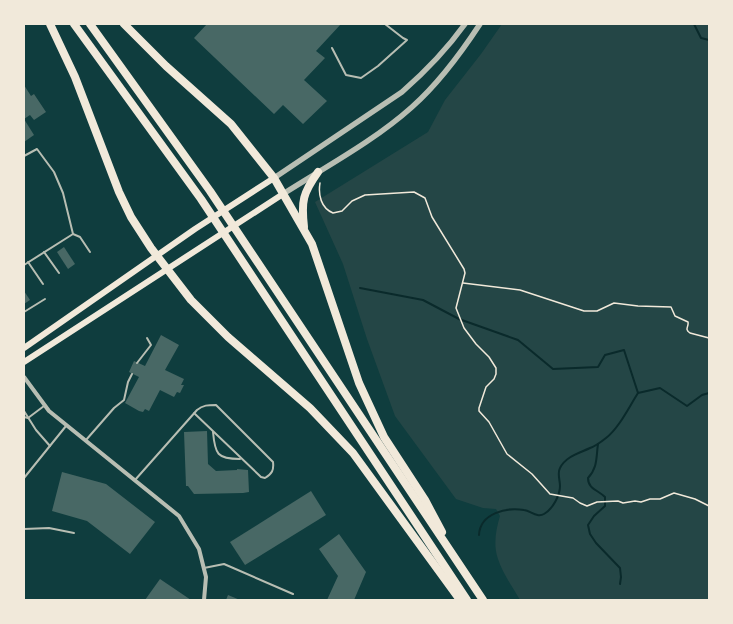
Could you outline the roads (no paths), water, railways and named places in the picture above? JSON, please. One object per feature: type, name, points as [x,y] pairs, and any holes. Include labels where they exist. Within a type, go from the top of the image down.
[{"type":"highway","points":[[50,24],[75,77],[119,192],[132,217],[156,256],[191,300],[228,337],[310,408],[353,454],[460,600]]},
{"type":"highway","points":[[74,24],[201,199],[467,600]]},
{"type":"highway","points":[[90,24],[210,191],[483,600]]},
{"type":"highway","points":[[124,24],[166,66],[231,124],[274,178],[312,244],[359,383],[384,437],[425,500],[463,570]]},
{"type":"highway","points":[[305,231],[302,209],[304,196],[308,186],[321,170]]},
{"type":"main road","points":[[24,348],[156,256],[274,178]]},
{"type":"main road","points":[[24,362],[283,194]]},
{"type":"street","points":[[274,178],[402,92],[440,56],[465,24]]},
{"type":"street","points":[[283,194],[388,126],[413,106],[453,62],[480,24]]},
{"type":"street","points":[[24,377],[44,406],[179,516],[199,549],[206,577],[204,600]]},
{"type":"lane","points":[[332,48],[346,75],[361,78],[378,66],[407,40],[385,24]]},
{"type":"lane","points":[[24,156],[37,149],[54,172],[63,193],[73,234]]},
{"type":"lane","points":[[73,234],[80,237],[90,252]]},
{"type":"lane","points":[[24,264],[73,234]]},
{"type":"lane","points":[[44,252],[58,273]]},
{"type":"lane","points":[[28,262],[43,284]]},
{"type":"lane","points":[[24,312],[45,299]]},
{"type":"lane","points":[[137,363],[150,345],[147,338]]},
{"type":"lane","points":[[86,440],[114,408],[124,400],[128,382],[132,374]]},
{"type":"lane","points":[[134,480],[194,413],[203,406],[216,405],[274,462],[274,468],[269,477],[261,477],[194,413]]},
{"type":"lane","points":[[28,418],[44,406]]},
{"type":"lane","points":[[24,411],[36,430],[50,446]]},
{"type":"lane","points":[[24,417],[28,418]]},
{"type":"lane","points":[[24,478],[67,425]]},
{"type":"lane","points":[[213,431],[216,450],[220,455],[224,458],[241,459]]},
{"type":"lane","points":[[24,529],[49,528],[74,533]]},
{"type":"lane","points":[[204,568],[224,564],[293,594]]},
{"type":"waterway","points":[[694,24],[701,38],[709,40]]},
{"type":"waterway","points":[[360,288],[423,300],[459,319],[518,340],[553,369],[598,367],[605,355],[624,350],[638,393],[660,388],[687,406],[702,395],[709,393]]},
{"type":"waterway","points":[[479,535],[484,521],[496,513],[517,509],[539,515],[547,512],[555,502],[559,493],[559,472],[563,464],[574,455],[596,445],[611,434],[638,393]]},
{"type":"waterway","points":[[598,444],[594,470],[588,478],[588,482],[605,497],[605,506],[594,516],[588,525],[590,534],[596,543],[620,568],[620,584]]}]
